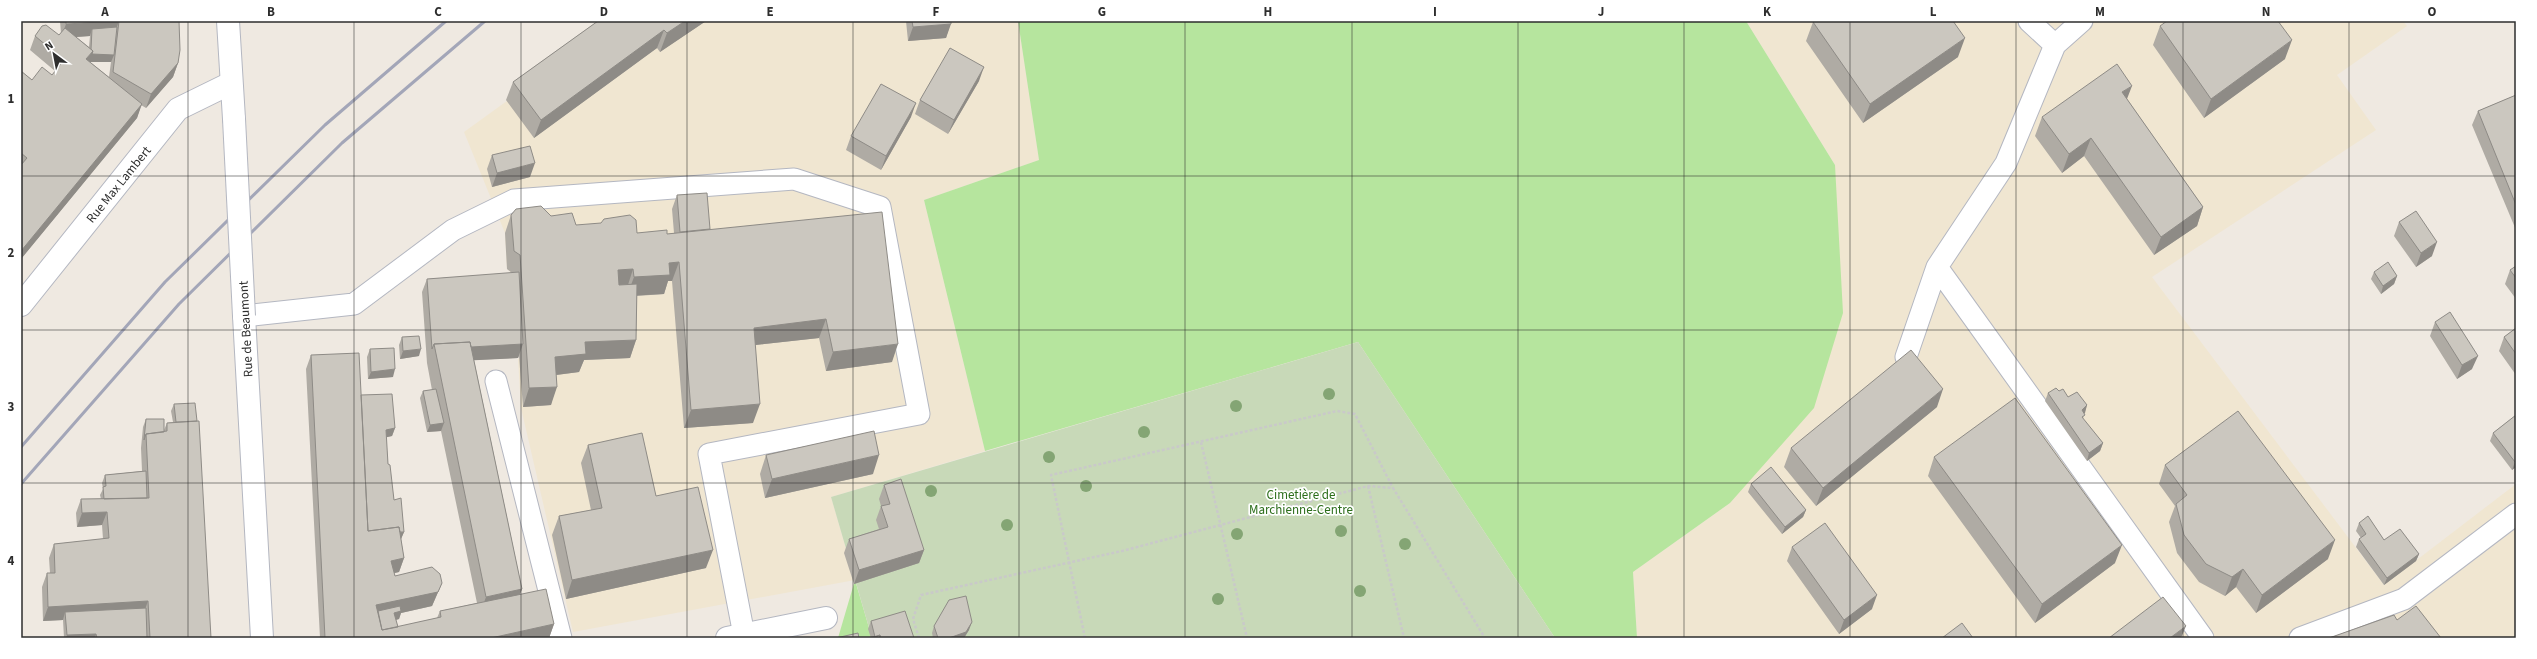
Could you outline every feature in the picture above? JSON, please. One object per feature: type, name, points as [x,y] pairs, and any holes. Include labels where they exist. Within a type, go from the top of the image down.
[{"type":"main road","name":"Rue de Beaumont","points":[[228,21],[262,638]]},
{"type":"main road","name":"Rue Max Lambert","points":[[21,305],[178,109],[231,83]]},
{"type":"main road","points":[[736,636],[826,618]]},
{"type":"lane","points":[[2030,21],[2055,46]]},
{"type":"lane","points":[[1906,357],[1937,267],[2006,163],[2055,46],[2082,21]]},
{"type":"lane","points":[[244,316],[354,304],[453,230],[514,200],[794,179],[880,207],[919,414],[709,454],[736,636]]},
{"type":"lane","points":[[1937,267],[2203,638]]},
{"type":"lane","points":[[496,380],[561,638]]},
{"type":"lane","points":[[2300,638],[2404,599],[2516,514]]},
{"type":"path","points":[[1085,638],[1068,563],[1051,474],[1338,411],[1355,414],[1393,488],[1485,638]]},
{"type":"path","points":[[1201,442],[1247,638]]},
{"type":"path","points":[[919,638],[913,619],[921,595],[1068,563],[1220,526],[1368,486],[1393,488]]},
{"type":"path","points":[[1368,486],[1404,638]]},
{"type":"shaded area","points":[[617,21],[1018,21],[1039,160],[924,200],[985,451],[831,497],[855,580],[573,632],[521,408],[518,359],[520,357],[513,274],[507,269],[505,233],[464,132]]},
{"type":"shaded area","points":[[1746,21],[2403,21],[2407,26],[2337,75],[2376,130],[2152,277],[2384,585],[2516,484],[2516,638],[1637,638],[1633,572],[1730,503],[1835,165]]},
{"type":"green space","points":[[1018,21],[1746,21],[1835,165],[1843,313],[1814,408],[1730,503],[1633,572],[1637,638],[1555,638],[1358,342],[985,451],[924,200],[1039,160]]},
{"type":"green space","name":"Cimetière de Marchienne-Centre","points":[[1358,342],[1555,638],[872,638],[831,497]]},
{"type":"green space","points":[[855,580],[872,638],[838,638]]},
{"type":"building","points":[[66,21],[119,21],[66,24]]},
{"type":"building","points":[[119,21],[179,21],[180,50],[178,63],[151,94],[113,72]]},
{"type":"building","points":[[598,21],[685,21],[667,33],[664,30],[541,120],[513,82]]},
{"type":"building","points":[[912,21],[951,21],[951,24],[913,27]]},
{"type":"building","points":[[1953,21],[1965,38],[1870,104],[1813,22]]},
{"type":"building","points":[[2167,21],[2278,21],[2292,40],[2211,99],[2160,26]]},
{"type":"building","points":[[46,25],[59,35],[65,28],[93,51],[86,59],[142,104],[21,251],[21,165],[27,158],[21,153],[21,71],[32,80],[42,67],[52,75],[64,60],[35,36],[42,26]]},
{"type":"building","points":[[117,27],[114,55],[92,54],[92,29]]},
{"type":"building","points":[[950,48],[984,67],[954,120],[920,100]]},
{"type":"building","points":[[2117,64],[2132,86],[2122,92],[2203,207],[2161,237],[2091,138],[2069,154],[2042,117]]},
{"type":"building","points":[[881,84],[916,103],[886,156],[851,136]]},
{"type":"building","points":[[2516,95],[2516,205],[2478,111]]},
{"type":"building","points":[[530,146],[535,163],[497,173],[492,155]]},
{"type":"building","points":[[707,193],[710,229],[680,232],[677,195]]},
{"type":"building","points":[[541,206],[551,216],[572,213],[576,225],[601,223],[604,219],[630,215],[636,220],[637,233],[667,230],[667,234],[882,212],[898,344],[833,352],[826,319],[754,328],[760,404],[691,410],[679,262],[669,263],[670,275],[634,277],[633,269],[618,270],[619,285],[637,284],[636,340],[585,342],[586,354],[555,357],[557,387],[529,388],[520,255],[514,251],[511,215],[516,209]]},
{"type":"building","points":[[2416,211],[2437,242],[2421,253],[2399,222]]},
{"type":"building","points":[[2388,262],[2397,276],[2383,286],[2374,272]]},
{"type":"building","points":[[2516,266],[2516,278],[2510,270]]},
{"type":"building","points":[[519,272],[523,344],[471,347],[470,342],[434,344],[432,349],[427,279]]},
{"type":"building","points":[[2450,312],[2478,356],[2462,365],[2435,322]]},
{"type":"building","points":[[2516,328],[2516,354],[2504,337]]},
{"type":"building","points":[[419,336],[421,349],[403,351],[402,337]]},
{"type":"building","points":[[470,342],[522,589],[486,597],[434,344]]},
{"type":"building","points":[[394,348],[395,369],[371,372],[370,349]]},
{"type":"building","points":[[1911,350],[1943,389],[1823,488],[1791,448]]},
{"type":"building","points":[[359,353],[368,531],[399,527],[404,558],[391,561],[395,576],[432,567],[440,574],[442,583],[438,592],[376,605],[382,630],[441,617],[440,611],[546,589],[554,624],[491,638],[325,638],[311,355]]},
{"type":"building","points":[[2056,388],[2059,391],[2063,389],[2068,397],[2077,392],[2087,405],[2082,410],[2085,415],[2082,417],[2103,443],[2089,453],[2048,393]]},
{"type":"building","points":[[436,389],[444,423],[430,425],[423,391]]},
{"type":"building","points":[[392,394],[395,428],[386,430],[388,464],[390,465],[394,500],[401,498],[404,532],[400,532],[399,527],[368,531],[361,395]]},
{"type":"building","points":[[2015,398],[2122,545],[2042,604],[1934,457]]},
{"type":"building","points":[[195,403],[197,421],[176,422],[174,404]]},
{"type":"building","points":[[2238,411],[2335,540],[2262,595],[2243,569],[2232,577],[2206,564],[2184,535],[2176,504],[2187,495],[2165,465]]},
{"type":"building","points":[[2516,415],[2516,461],[2515,462],[2493,433]]},
{"type":"building","points":[[146,419],[164,419],[164,432],[146,434],[144,440]]},
{"type":"building","points":[[199,421],[211,638],[150,638],[148,601],[48,607],[47,573],[55,573],[54,544],[109,538],[107,512],[82,513],[81,499],[149,498],[146,434],[167,431],[167,423]]},
{"type":"building","points":[[874,431],[879,455],[772,479],[766,455]]},
{"type":"building","points":[[642,433],[656,496],[698,487],[713,550],[572,580],[559,516],[602,508],[588,445]]},
{"type":"building","points":[[1771,467],[1806,510],[1785,527],[1751,484]]},
{"type":"building","points":[[146,471],[147,498],[104,499],[103,487],[106,486],[105,475]]},
{"type":"building","points":[[901,479],[924,550],[859,570],[849,539],[888,527],[881,506],[890,504],[884,485]]},
{"type":"building","points":[[2368,516],[2384,540],[2400,529],[2419,554],[2387,578],[2359,539],[2366,534],[2359,523]]},
{"type":"building","points":[[1825,523],[1877,595],[1844,620],[1792,547]]},
{"type":"building","points":[[966,596],[972,622],[966,632],[949,638],[938,638],[934,626],[949,600]]},
{"type":"building","points":[[2163,597],[2186,626],[2170,638],[2109,638]]},
{"type":"building","points":[[400,606],[401,611],[394,613],[398,627],[382,630],[378,611]]},
{"type":"building","points":[[2416,606],[2441,638],[2329,638],[2394,615],[2397,620]]},
{"type":"building","points":[[146,608],[147,638],[97,638],[96,634],[67,635],[65,612]]},
{"type":"building","points":[[905,611],[914,638],[880,638],[880,635],[875,637],[871,621]]},
{"type":"building","points":[[1962,623],[1973,638],[1942,638]]},
{"type":"building","points":[[858,633],[859,638],[836,638]]},
{"type":"building","points":[[880,635],[880,638],[870,638]]},
{"type":"railway","points":[[21,447],[165,282],[325,125],[446,21]]},
{"type":"railway","points":[[21,484],[179,304],[342,143],[485,21]]}]
